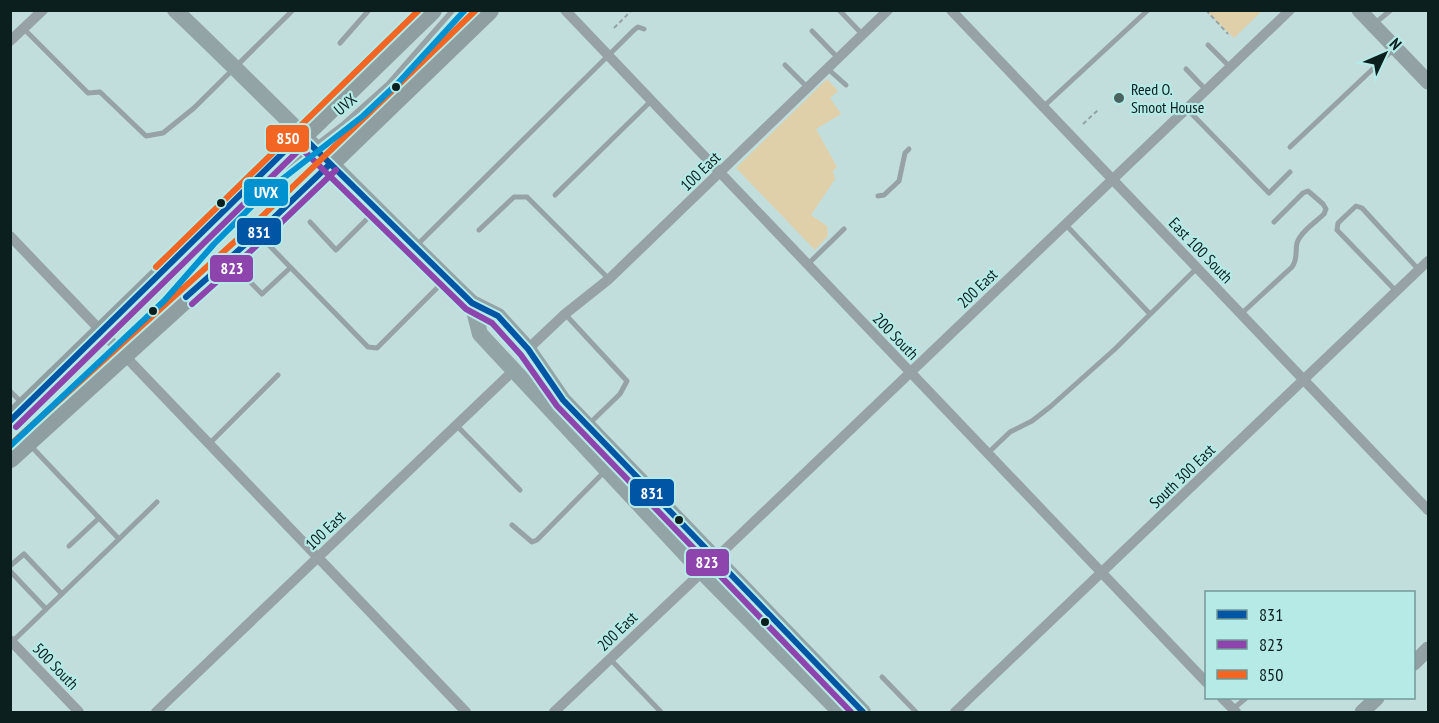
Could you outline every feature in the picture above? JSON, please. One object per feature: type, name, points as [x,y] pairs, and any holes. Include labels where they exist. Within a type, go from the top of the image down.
[{"type":"highway","points":[[10,458],[19,444],[120,350],[258,233],[315,149],[432,10]]},
{"type":"highway","points":[[10,421],[104,334],[315,149],[489,10]]},
{"type":"main road","points":[[175,10],[472,303],[498,316],[528,349],[563,400],[863,712]]},
{"type":"main road","points":[[186,10],[235,67]]},
{"type":"main road","points":[[472,303],[480,334],[702,572],[840,712]]},
{"type":"street","points":[[10,41],[44,10]]},
{"type":"street","name":"200 South","points":[[565,10],[1205,681]]},
{"type":"street","name":"100 East","points":[[528,349],[565,314],[609,279],[888,10]]},
{"type":"street","name":"East 100 South","points":[[951,10],[1428,510]]},
{"type":"street","name":"200 East","points":[[716,558],[1290,10]]},
{"type":"street","points":[[1359,10],[1428,82]]},
{"type":"street","points":[[12,241],[120,350],[466,712]]},
{"type":"street","name":"South 300 East","points":[[955,712],[1428,261]]},
{"type":"street","name":"100 East","points":[[156,712],[514,370]]},
{"type":"street","name":"200 East","points":[[554,712],[702,572]]},
{"type":"street","name":"500 South","points":[[11,641],[79,712]]},
{"type":"street","points":[[1415,661],[1428,649]]},
{"type":"street","points":[[1223,699],[1234,711]]},
{"type":"street","points":[[1362,712],[1376,699]]},
{"type":"lane","points":[[24,29],[88,93],[100,92],[146,136],[163,133],[194,108],[293,10]]},
{"type":"lane","points":[[340,43],[369,10]]},
{"type":"lane","name":"UVX","points":[[120,350],[214,244],[267,191],[398,75],[453,10]]},
{"type":"lane","name":"UVX","points":[[315,149],[373,107],[465,10]]},
{"type":"lane","points":[[839,10],[863,35]]},
{"type":"lane","points":[[1043,106],[1148,10]]},
{"type":"lane","points":[[1373,25],[1391,10]]},
{"type":"lane","points":[[414,247],[634,30],[638,27],[644,29]]},
{"type":"lane","points":[[812,31],[838,58]]},
{"type":"lane","points":[[1208,45],[1230,67]]},
{"type":"lane","points":[[1290,147],[1395,48]]},
{"type":"lane","points":[[785,66],[808,88]]},
{"type":"lane","points":[[828,69],[846,86]]},
{"type":"lane","points":[[1186,69],[1206,90]]},
{"type":"lane","points":[[555,195],[651,101]]},
{"type":"lane","points":[[1186,109],[1269,193],[1290,172]]},
{"type":"lane","points":[[878,196],[884,195],[899,181],[905,153],[909,149]]},
{"type":"lane","points":[[1241,314],[1292,267],[1296,261],[1300,236],[1324,214],[1326,209],[1308,191],[1303,193],[1274,222]]},
{"type":"lane","points":[[479,230],[514,197],[527,197],[609,279]]},
{"type":"lane","points":[[1396,291],[1337,230],[1338,223],[1356,206],[1362,208],[1419,270]]},
{"type":"lane","points":[[310,222],[336,250],[376,210]]},
{"type":"lane","points":[[1065,224],[1150,314]]},
{"type":"lane","points":[[808,264],[844,229]]},
{"type":"lane","points":[[258,233],[368,347],[373,349],[377,348],[446,278]]},
{"type":"lane","points":[[229,259],[262,294],[290,268]]},
{"type":"lane","points":[[988,453],[1010,432],[1032,421],[1050,407],[1115,349],[1197,268]]},
{"type":"lane","points":[[565,314],[627,381],[620,394],[588,425]]},
{"type":"lane","points":[[10,431],[104,334]]},
{"type":"lane","points":[[208,444],[278,375]]},
{"type":"lane","points":[[10,391],[25,406]]},
{"type":"lane","points":[[456,426],[520,490]]},
{"type":"lane","points":[[19,444],[119,539]]},
{"type":"lane","points":[[512,525],[532,542],[537,540],[607,469]]},
{"type":"lane","points":[[11,641],[157,502]]},
{"type":"lane","points":[[69,546],[99,518]]},
{"type":"lane","points":[[46,609],[10,569],[24,554],[62,594]]},
{"type":"lane","points":[[610,659],[661,712]]},
{"type":"lane","points":[[882,677],[916,712]]},
{"type":"lane","points":[[1234,711],[1245,699]]},
{"type":"path","points":[[614,28],[632,10]]},
{"type":"path","points":[[1206,10],[1228,34]]},
{"type":"path","points":[[1083,124],[1098,110]]},
{"type":"shaded area","points":[[1206,11],[1262,11],[1234,38]]},
{"type":"shaded area","points":[[827,79],[838,91],[830,98],[841,114],[816,129],[837,167],[833,171],[835,179],[811,215],[827,226],[828,236],[815,250],[736,168]]},
{"type":"transit line","name":"850","points":[[156,267],[419,10]]},
{"type":"transit line","name":"UVX","points":[[10,446],[164,301],[214,244],[267,191],[363,116],[399,82],[465,10]]},
{"type":"transit line","name":"850","points":[[10,445],[252,226],[476,10]]},
{"type":"transit line","name":"831","points":[[10,421],[301,135],[472,303],[498,316],[528,349],[563,400],[863,712]]},
{"type":"transit line","name":"823","points":[[16,427],[301,148],[466,309],[492,323],[521,355],[557,406],[851,712]]},
{"type":"transit line","name":"831","points":[[186,297],[258,233],[330,164]]},
{"type":"transit line","name":"823","points":[[192,304],[336,170]]},
{"type":"place","name":"Reed O. Smoot House","points":[[1119,98]]}]
